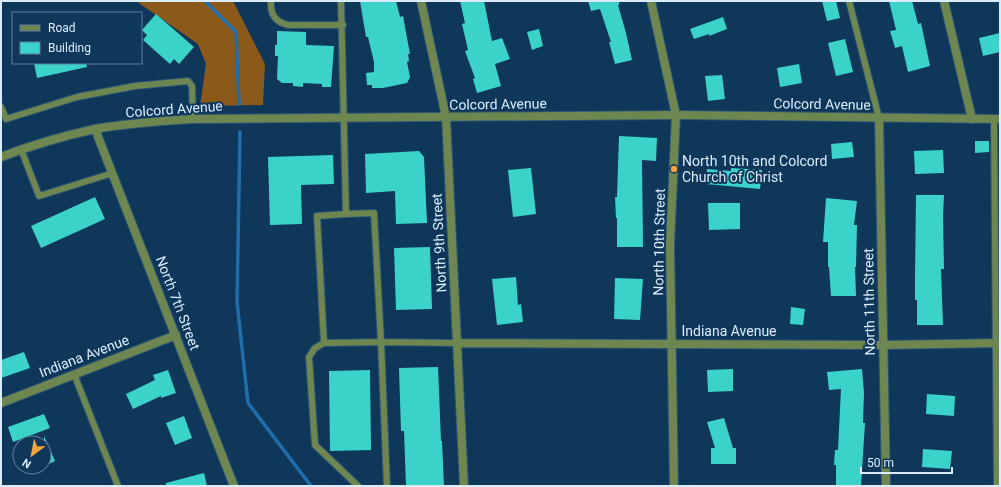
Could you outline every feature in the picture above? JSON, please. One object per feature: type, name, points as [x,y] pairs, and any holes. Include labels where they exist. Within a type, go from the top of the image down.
[{"type":"street","name":"North 9th Street","points":[[421,1],[446,117],[464,486]]},
{"type":"street","name":"North 10th Street","points":[[651,1],[676,115],[670,245],[674,486]]},
{"type":"street","points":[[944,1],[972,119]]},
{"type":"street","name":"Colcord Avenue","points":[[1,157],[33,145],[96,129],[150,122],[193,119],[676,115],[997,119]]},
{"type":"street","name":"North 11th Street","points":[[879,118],[886,486]]},
{"type":"street","name":"North 7th Street","points":[[96,129],[234,486]]},
{"type":"street","name":"Indiana Avenue","points":[[1,403],[176,335]]},
{"type":"street","name":"Indiana Avenue","points":[[457,343],[883,345],[997,343]]},
{"type":"lane","points":[[270,1],[272,15],[282,24],[343,25]]},
{"type":"lane","points":[[341,1],[343,25],[346,214]]},
{"type":"lane","points":[[849,1],[879,118]]},
{"type":"lane","points":[[1,107],[6,119],[77,97],[135,86],[188,81],[192,86],[193,119]]},
{"type":"lane","points":[[996,486],[997,119]]},
{"type":"lane","points":[[20,149],[39,196],[113,173]]},
{"type":"lane","points":[[324,343],[317,216],[374,214],[387,486]]},
{"type":"lane","points":[[358,486],[315,445],[309,357],[315,348],[324,343],[457,343]]},
{"type":"lane","points":[[74,374],[118,486]]},
{"type":"shaded area","points":[[136,1],[233,1],[265,64],[263,105],[200,106],[206,64],[198,44]]},
{"type":"building","points":[[360,1],[396,1],[400,17],[403,16],[410,54],[408,54],[409,61],[407,62],[410,77],[407,83],[383,88],[372,88],[372,85],[367,85],[366,73],[374,72],[374,62],[368,37],[366,37]]},
{"type":"building","points":[[460,1],[484,1],[492,41],[502,38],[510,59],[495,64],[501,86],[477,93],[473,79],[475,78],[465,51],[468,50],[462,24],[465,23]]},
{"type":"building","points":[[588,1],[619,1],[618,5],[632,60],[615,64],[609,42],[611,42],[600,9],[591,11]]},
{"type":"building","points":[[822,1],[836,1],[840,18],[827,21]]},
{"type":"building","points":[[889,1],[912,1],[918,24],[921,23],[930,66],[908,72],[902,46],[895,48],[890,31],[896,30]]},
{"type":"building","points":[[156,14],[194,47],[179,64],[174,59],[170,64],[143,40],[147,35],[142,30]]},
{"type":"building","points":[[723,17],[727,29],[709,36],[709,34],[694,39],[690,29]]},
{"type":"building","points":[[539,29],[543,46],[532,50],[527,32]]},
{"type":"building","points":[[277,31],[306,32],[306,45],[334,46],[331,87],[322,87],[322,84],[303,83],[303,87],[293,86],[293,83],[282,83],[277,79],[278,56],[275,56],[275,45],[277,45]]},
{"type":"building","points":[[1000,33],[1000,52],[983,56],[979,38]]},
{"type":"building","points":[[845,39],[853,72],[836,76],[828,43]]},
{"type":"building","points":[[34,64],[86,64],[87,67],[37,78]]},
{"type":"building","points":[[799,64],[802,83],[780,87],[777,68]]},
{"type":"building","points":[[722,75],[725,99],[708,101],[705,76]]},
{"type":"building","points":[[619,136],[657,138],[656,161],[642,160],[643,247],[617,247],[615,197],[617,197]]},
{"type":"building","points":[[975,141],[989,141],[989,152],[975,153]]},
{"type":"building","points":[[852,142],[854,157],[832,159],[831,144]]},
{"type":"building","points":[[943,150],[944,173],[915,174],[914,151]]},
{"type":"building","points":[[419,151],[424,157],[427,223],[396,224],[395,191],[366,193],[365,154]]},
{"type":"building","points":[[333,155],[334,184],[301,185],[302,224],[270,225],[268,157]]},
{"type":"building","points":[[531,168],[536,214],[513,217],[508,170]]},
{"type":"building","points":[[731,168],[762,170],[760,189],[706,184],[707,169],[731,171]]},
{"type":"building","points":[[916,195],[944,195],[944,269],[941,269],[943,325],[917,325],[917,300],[915,300]]},
{"type":"building","points":[[95,197],[105,219],[41,248],[31,226]]},
{"type":"building","points":[[826,198],[857,201],[854,225],[857,225],[855,267],[856,296],[831,296],[828,267],[828,242],[823,242]]},
{"type":"building","points":[[708,203],[740,203],[740,229],[709,230]]},
{"type":"building","points":[[430,247],[432,309],[396,310],[394,248]]},
{"type":"building","points":[[516,277],[518,305],[521,304],[523,322],[497,325],[492,279]]},
{"type":"building","points":[[615,278],[643,279],[640,320],[614,319]]},
{"type":"building","points":[[791,307],[805,309],[803,325],[790,324]]},
{"type":"building","points":[[24,352],[30,368],[1,378],[1,360]]},
{"type":"building","points":[[438,367],[444,486],[406,486],[404,431],[401,431],[399,368]]},
{"type":"building","points":[[733,369],[733,391],[708,392],[707,370]]},
{"type":"building","points":[[862,369],[864,393],[863,423],[865,423],[861,486],[836,486],[836,465],[834,465],[835,450],[838,450],[841,389],[829,390],[827,372]]},
{"type":"building","points":[[168,370],[176,393],[161,398],[161,396],[133,409],[126,394],[155,380],[153,375]]},
{"type":"building","points":[[370,370],[371,450],[330,451],[329,371]]},
{"type":"building","points":[[927,394],[955,396],[954,416],[926,414]]},
{"type":"building","points":[[44,414],[50,428],[32,435],[12,435],[12,439],[8,427]]},
{"type":"building","points":[[184,416],[192,438],[175,445],[166,423]]},
{"type":"building","points":[[724,418],[733,448],[736,448],[736,464],[711,464],[711,448],[715,448],[707,422]]},
{"type":"building","points":[[923,449],[952,451],[950,469],[922,467]]},
{"type":"building","points":[[52,454],[55,461],[52,462]]},
{"type":"building","points":[[204,473],[207,486],[166,486],[166,483]]},
{"type":"waterway","points":[[205,1],[236,32],[239,104]]},
{"type":"waterway","points":[[240,132],[237,302],[248,403],[311,486]]},
{"type":"place","name":"North 10th and Colcord Church of Christ","points":[[674,169]]}]
